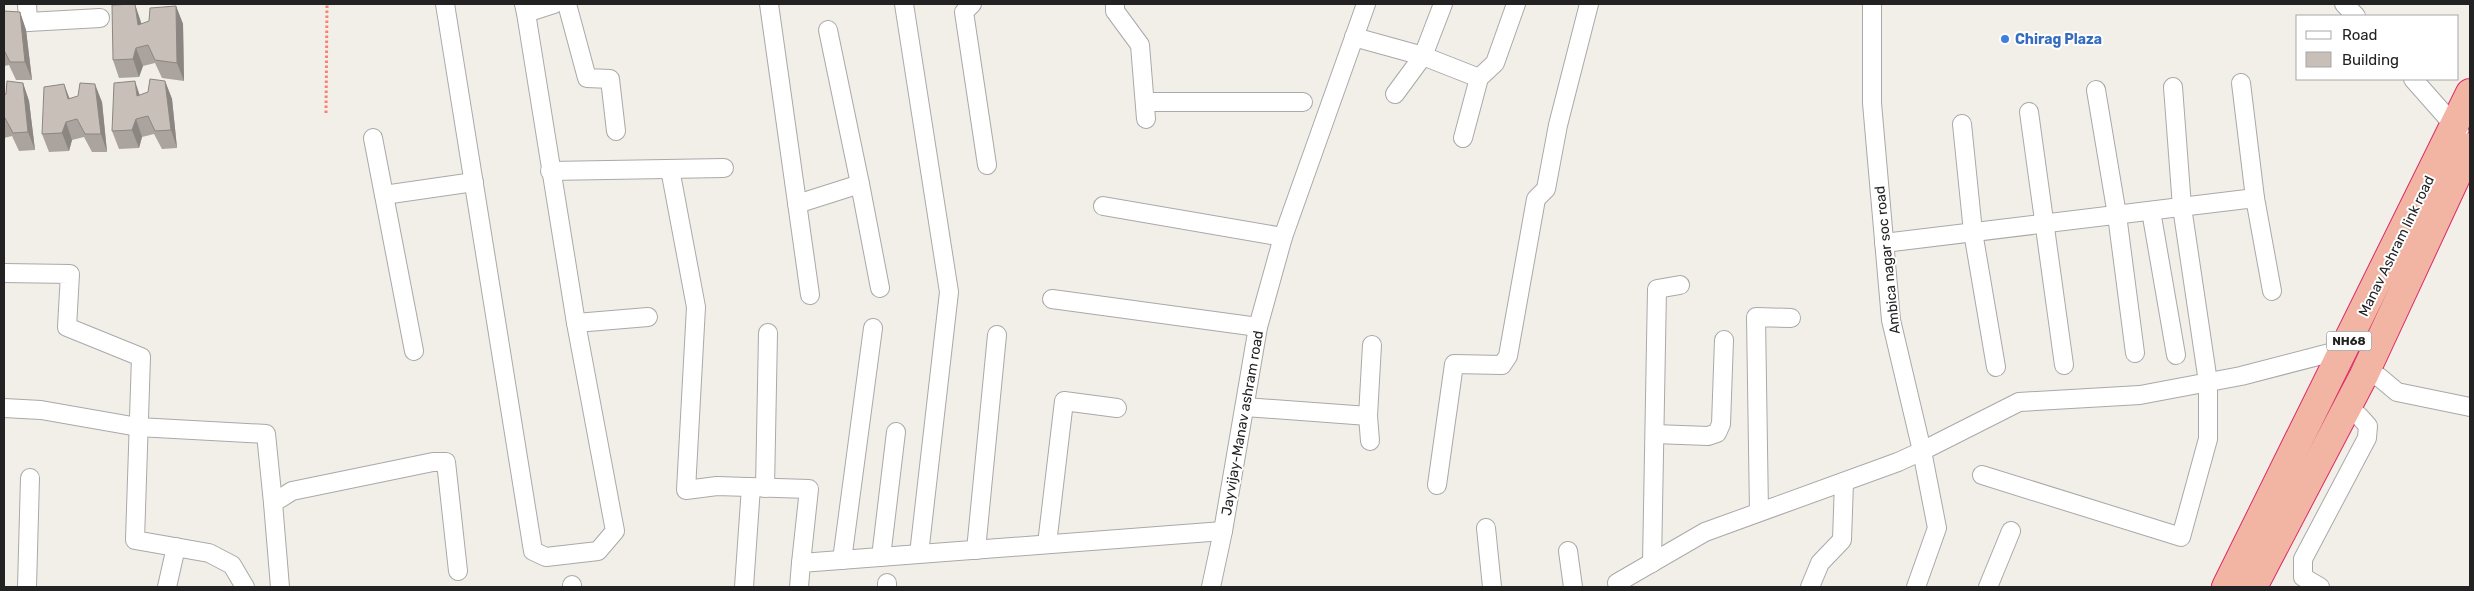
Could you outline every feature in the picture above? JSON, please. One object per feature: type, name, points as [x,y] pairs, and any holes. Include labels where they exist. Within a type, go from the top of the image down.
[{"type":"highway","name":"Manav Ashram link road","points":[[2226,587],[2345,349],[2465,139],[2470,92]]},
{"type":"highway","points":[[2253,587],[2364,375],[2465,139]]},
{"type":"street","points":[[27,4],[28,22]]},
{"type":"street","points":[[445,4],[505,367],[528,533],[533,551],[546,557],[598,551],[615,531],[576,323],[525,8],[554,4]]},
{"type":"street","points":[[567,4],[588,78],[610,79],[616,131]]},
{"type":"street","points":[[769,4],[810,295]]},
{"type":"street","points":[[904,4],[949,292],[920,554]]},
{"type":"street","points":[[972,4],[964,12],[987,165]]},
{"type":"street","points":[[1115,4],[1115,10],[1140,45],[1146,119]]},
{"type":"street","name":"Jayvijay-Manav ashram road","points":[[801,563],[1223,531],[1258,328],[1283,237],[1366,4]]},
{"type":"street","points":[[1394,94],[1423,56],[1443,4]]},
{"type":"street","points":[[1463,138],[1479,78],[1495,63],[1516,4]]},
{"type":"street","points":[[1437,485],[1454,364],[1502,365],[1508,356],[1536,199],[1546,189],[1558,125],[1589,4]]},
{"type":"street","name":"Ambica nagar soc road","points":[[1872,4],[1872,103],[1891,320],[1922,451],[1937,528],[1916,587]]},
{"type":"street","points":[[2344,4],[2355,15]]},
{"type":"street","points":[[4,24],[100,18]]},
{"type":"street","points":[[828,30],[880,288]]},
{"type":"street","points":[[1354,37],[1423,56],[1479,78]]},
{"type":"street","points":[[2414,80],[2465,139]]},
{"type":"street","points":[[2241,83],[2255,198],[2272,291]]},
{"type":"street","points":[[1982,475],[2181,537],[2208,439],[2208,382],[2182,207],[2173,87]]},
{"type":"street","points":[[2096,90],[2117,215],[2135,353]]},
{"type":"street","points":[[1146,102],[1303,102]]},
{"type":"street","points":[[2029,112],[2064,365]]},
{"type":"street","points":[[1962,124],[1973,232],[1996,367]]},
{"type":"street","points":[[373,138],[414,351]]},
{"type":"street","points":[[550,171],[724,168]]},
{"type":"street","points":[[670,169],[696,307],[686,490],[717,486],[809,489],[799,587]]},
{"type":"street","points":[[384,195],[474,182]]},
{"type":"street","points":[[797,204],[860,184]]},
{"type":"street","points":[[1884,243],[2255,198]]},
{"type":"street","points":[[1103,206],[1283,237]]},
{"type":"street","points":[[2151,211],[2176,355]]},
{"type":"street","points":[[4,273],[70,274],[67,326],[141,357],[135,540],[209,552],[232,566],[245,587]]},
{"type":"street","points":[[1652,563],[1658,289],[1680,285]]},
{"type":"street","points":[[1052,299],[1258,328]]},
{"type":"street","points":[[576,323],[648,317]]},
{"type":"street","points":[[1759,512],[1756,317],[1791,318]]},
{"type":"street","points":[[842,560],[872,328]]},
{"type":"street","points":[[744,587],[758,488],[768,333]]},
{"type":"street","points":[[976,550],[997,334]]},
{"type":"street","points":[[1655,434],[1708,436],[1717,433],[1721,424],[1724,340]]},
{"type":"street","points":[[1370,441],[1368,416],[1372,345]]},
{"type":"street","points":[[1617,583],[1704,532],[1898,462],[2019,402],[2140,395],[2241,376],[2345,349]]},
{"type":"street","points":[[2364,375],[2379,378],[2396,392],[2470,407]]},
{"type":"street","points":[[1047,544],[1064,401],[1117,408]]},
{"type":"street","points":[[1245,407],[1368,416]]},
{"type":"street","points":[[4,408],[42,410],[138,427],[266,434],[280,587]]},
{"type":"street","points":[[2320,587],[2303,577],[2303,559],[2367,438],[2368,426],[2359,416],[2346,409]]},
{"type":"street","points":[[881,557],[896,432]]},
{"type":"street","points":[[273,503],[292,491],[433,462],[446,462],[458,571]]},
{"type":"street","points":[[27,587],[30,478]]},
{"type":"street","points":[[1810,587],[1820,563],[1842,540],[1844,482]]},
{"type":"street","points":[[1486,528],[1492,587]]},
{"type":"street","points":[[1211,587],[1223,531]]},
{"type":"street","points":[[1988,587],[2011,531]]},
{"type":"street","points":[[167,587],[176,547]]},
{"type":"street","points":[[1568,551],[1574,587]]},
{"type":"path","points":[[326,113],[327,4]]},
{"type":"building","points":[[135,4],[138,25],[149,21],[150,8],[176,6],[177,63],[155,60],[148,45],[136,48],[133,59],[113,60],[112,5]]},
{"type":"building","points":[[4,11],[20,12],[25,62],[10,62],[4,50]]},
{"type":"building","points":[[150,79],[165,81],[171,130],[155,131],[148,116],[136,119],[132,130],[112,131],[114,83],[135,81],[137,96],[148,92]]},
{"type":"building","points":[[7,81],[23,83],[28,132],[13,133],[4,118],[4,95],[6,94]]},
{"type":"building","points":[[80,83],[95,84],[101,134],[85,134],[77,119],[66,122],[62,133],[42,134],[44,87],[64,84],[68,99],[78,96]]},
{"type":"place","name":"Chirag Plaza","points":[[2005,39]]}]
